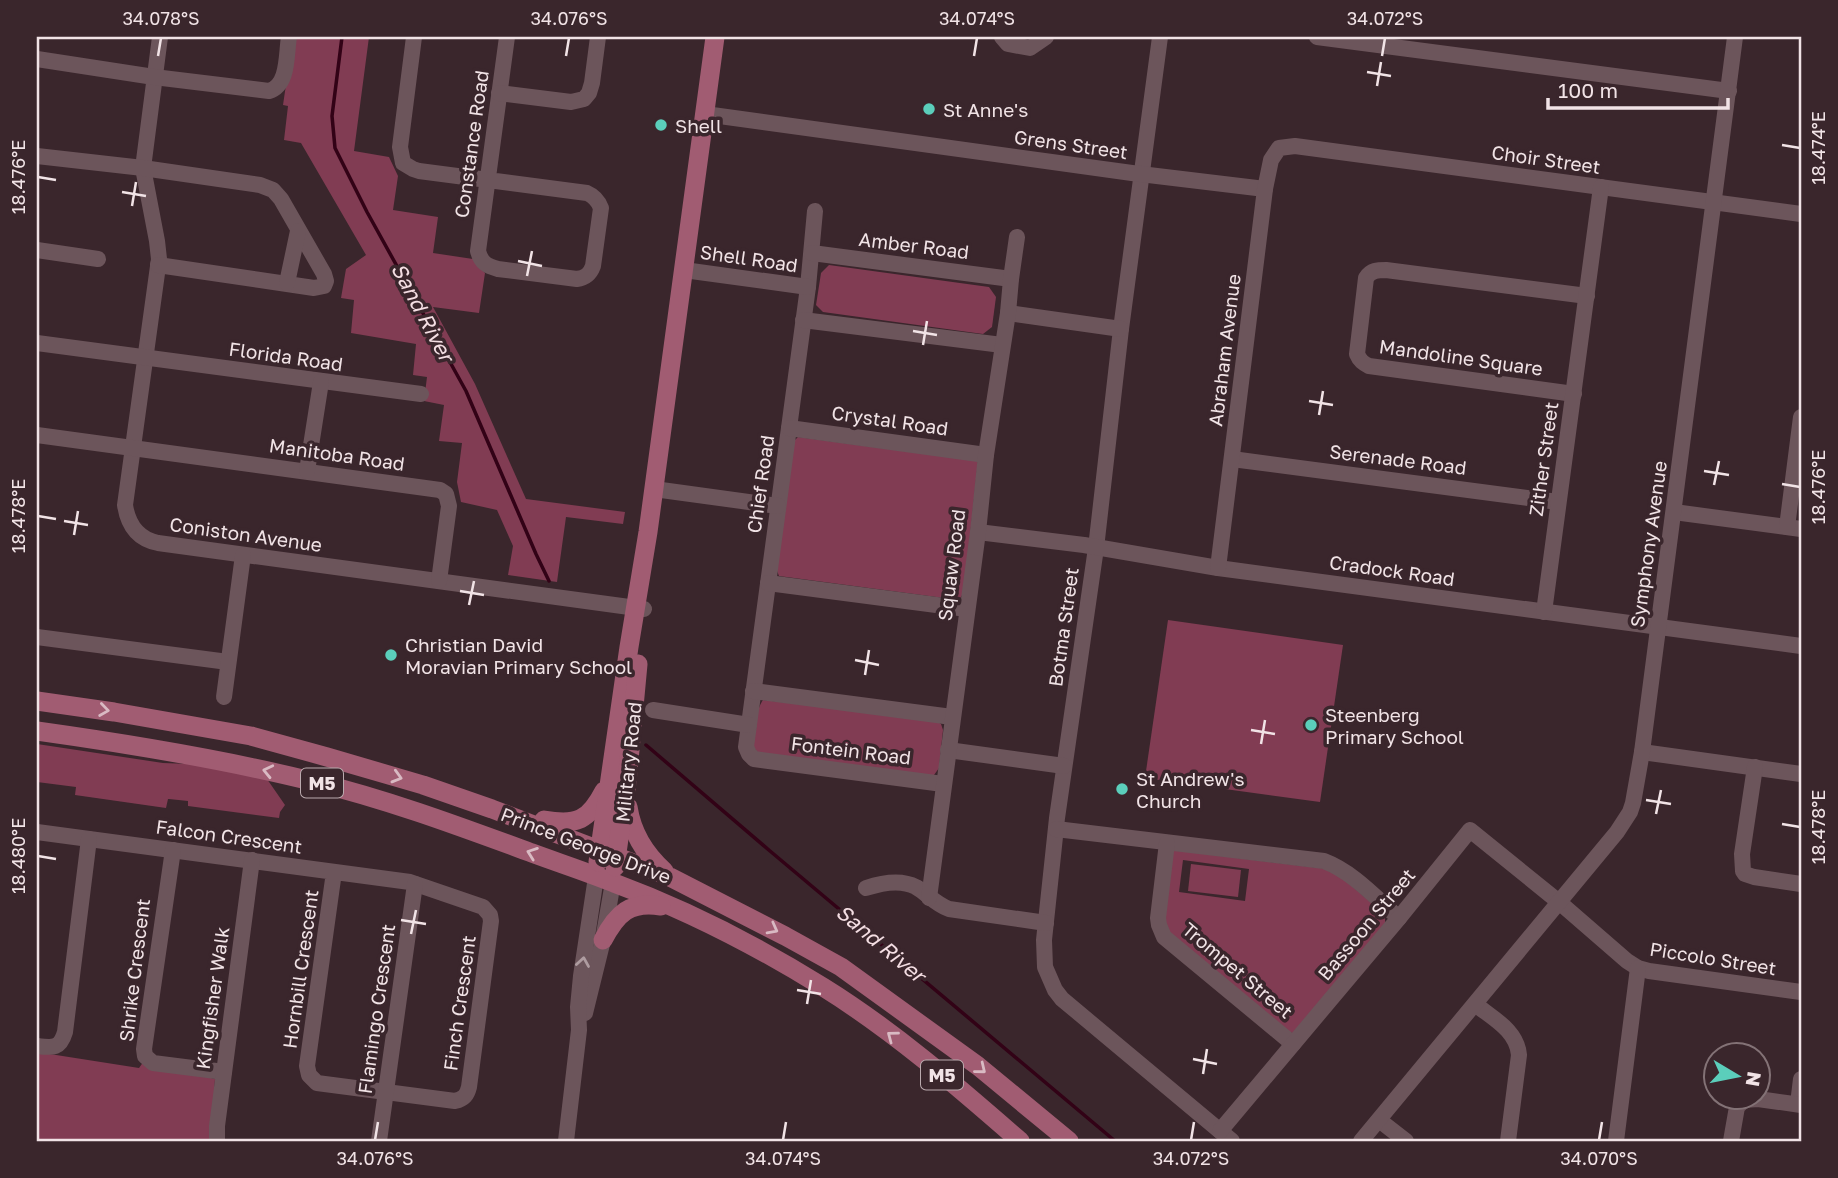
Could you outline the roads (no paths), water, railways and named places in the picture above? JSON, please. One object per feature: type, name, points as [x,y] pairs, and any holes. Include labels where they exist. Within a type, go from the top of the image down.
[{"type":"main road","name":"Military Road","points":[[605,879],[715,37]]},
{"type":"main road","name":"Prince George Drive","points":[[37,701],[251,736],[423,785],[670,877],[841,967],[978,1066],[1069,1141]]},
{"type":"main road","name":"Prince George Drive","points":[[37,731],[181,753],[317,782],[411,809],[605,879],[679,911],[771,957],[825,988],[894,1037],[1020,1141]]},
{"type":"main road","points":[[492,809],[558,823],[576,821],[584,818],[618,783],[639,840],[656,864],[670,877]]},
{"type":"main road","points":[[603,940],[617,918],[635,906],[650,905],[679,911]]},
{"type":"street","name":"Coniston Avenue","points":[[160,37],[143,168],[157,241],[158,265],[125,505],[129,522],[138,534],[150,542],[640,608]]},
{"type":"street","points":[[37,59],[258,91],[274,90],[282,82],[289,37]]},
{"type":"street","points":[[414,37],[400,147],[403,163],[413,169],[487,180]]},
{"type":"street","name":"Constance Road","points":[[487,180],[587,193],[596,198],[601,208],[590,273],[577,279],[498,269],[489,267],[480,258],[478,251],[487,180],[507,37]]},
{"type":"street","points":[[499,93],[571,102],[584,99],[592,83],[598,37]]},
{"type":"street","points":[[1002,37],[1008,44],[1030,48],[1046,37]]},
{"type":"street","name":"Botma Street","points":[[1160,37],[1121,329],[1096,548],[1056,829],[1044,940],[1045,967],[1062,999],[1226,1136]]},
{"type":"street","points":[[1317,37],[1359,39],[1729,91]]},
{"type":"street","name":"Symphony Avenue","points":[[1361,1141],[1618,832],[1630,812],[1642,752],[1735,37]]},
{"type":"street","name":"Grens Street","points":[[705,114],[1143,175],[1265,189]]},
{"type":"street","name":"Choir Street","points":[[1286,146],[1801,214]]},
{"type":"street","name":"Abraham Avenue","points":[[1218,568],[1265,189],[1271,160],[1279,148],[1286,146]]},
{"type":"street","points":[[37,156],[143,168],[267,187],[281,199],[324,274],[325,284],[314,288],[158,265]]},
{"type":"street","name":"Zither Street","points":[[1544,612],[1601,187]]},
{"type":"street","name":"Chief Road","points":[[754,759],[746,747],[808,287],[815,211]]},
{"type":"street","points":[[287,283],[298,231]]},
{"type":"street","name":"Squaw Road","points":[[929,898],[1017,237]]},
{"type":"street","points":[[37,250],[98,259]]},
{"type":"street","name":"Amber Road","points":[[812,253],[1011,279]]},
{"type":"street","name":"Shell Road","points":[[684,270],[808,287]]},
{"type":"street","name":"Mandoline Square","points":[[1574,394],[1364,364],[1357,354],[1366,278],[1375,270],[1386,270],[1587,296]]},
{"type":"street","points":[[1008,313],[1121,329]]},
{"type":"street","points":[[803,320],[1002,345]]},
{"type":"street","name":"Florida Road","points":[[37,343],[421,394]]},
{"type":"street","points":[[307,471],[321,382]]},
{"type":"street","points":[[1674,512],[1794,528],[1801,417]]},
{"type":"street","name":"Crystal Road","points":[[789,428],[986,455]]},
{"type":"street","name":"Manitoba Road","points":[[37,435],[440,490],[446,494],[449,506],[439,581]]},
{"type":"street","name":"Serenade Road","points":[[1232,459],[1558,502]]},
{"type":"street","points":[[654,489],[778,506]]},
{"type":"street","name":"Cradock Road","points":[[978,532],[1218,568],[1801,646]]},
{"type":"street","points":[[224,697],[243,555]]},
{"type":"street","points":[[768,583],[967,610]]},
{"type":"street","points":[[37,637],[228,662]]},
{"type":"street","points":[[753,691],[952,717]]},
{"type":"street","points":[[653,710],[749,725]]},
{"type":"street","points":[[948,750],[1064,766]]},
{"type":"street","points":[[1642,752],[1801,774]]},
{"type":"street","name":"Fontein Road","points":[[754,759],[943,783]]},
{"type":"street","points":[[1755,767],[1742,854],[1743,871],[1748,876],[1801,884]]},
{"type":"street","points":[[1056,829],[1324,861],[1346,872],[1399,918]]},
{"type":"street","name":"Bassoon Street","points":[[1226,1136],[1293,1044],[1470,830],[1559,902]]},
{"type":"street","name":"Falcon Crescent","points":[[37,832],[415,884]]},
{"type":"street","points":[[37,1046],[57,1046],[65,1032],[89,839]]},
{"type":"street","name":"Trompet Street","points":[[1167,843],[1158,909],[1159,925],[1164,937],[1293,1044]]},
{"type":"street","name":"Shrike Crescent","points":[[173,850],[168,870],[145,1056],[153,1063],[224,1072]]},
{"type":"street","name":"Kingfisher Walk","points":[[217,1141],[252,860]]},
{"type":"street","name":"Hornbill Crescent","points":[[334,872],[308,1070],[317,1083],[386,1092]]},
{"type":"street","name":"Military Road","points":[[579,1030],[587,1009],[603,940],[605,879]]},
{"type":"street","name":"Military Road","points":[[566,1141],[579,1030],[580,987],[605,879]]},
{"type":"street","points":[[866,888],[883,883],[906,884],[916,887],[941,906],[958,911],[1046,923]]},
{"type":"street","name":"Finch Crescent","points":[[386,1092],[455,1101],[465,1096],[469,1087],[490,915],[480,906],[415,884]]},
{"type":"street","name":"Flamingo Crescent","points":[[379,1141],[415,884]]},
{"type":"street","name":"Piccolo Street","points":[[1559,902],[1638,968],[1801,992]]},
{"type":"street","points":[[1616,1141],[1638,968]]},
{"type":"street","points":[[1475,1004],[1511,1033],[1519,1046],[1508,1141]]},
{"type":"street","points":[[1731,1141],[1737,1107],[1744,1100],[1799,1105],[1801,1079]]},
{"type":"street","points":[[1379,1119],[1406,1141]]},
{"type":"waterway","name":"Sand River","points":[[342,37],[332,116],[335,148],[367,212],[466,391],[549,581]]},
{"type":"waterway","name":"Sand River","points":[[646,745],[1115,1141]]},
{"type":"place","name":"St Anne's","points":[[929,109]]},
{"type":"place","name":"Shell","points":[[661,125]]},
{"type":"place","name":"Christian David Moravian Primary School","points":[[391,655]]},
{"type":"place","name":"Steenberg Primary School","points":[[1311,725]]},
{"type":"place","name":"St Andrew's Church","points":[[1122,789]]}]
